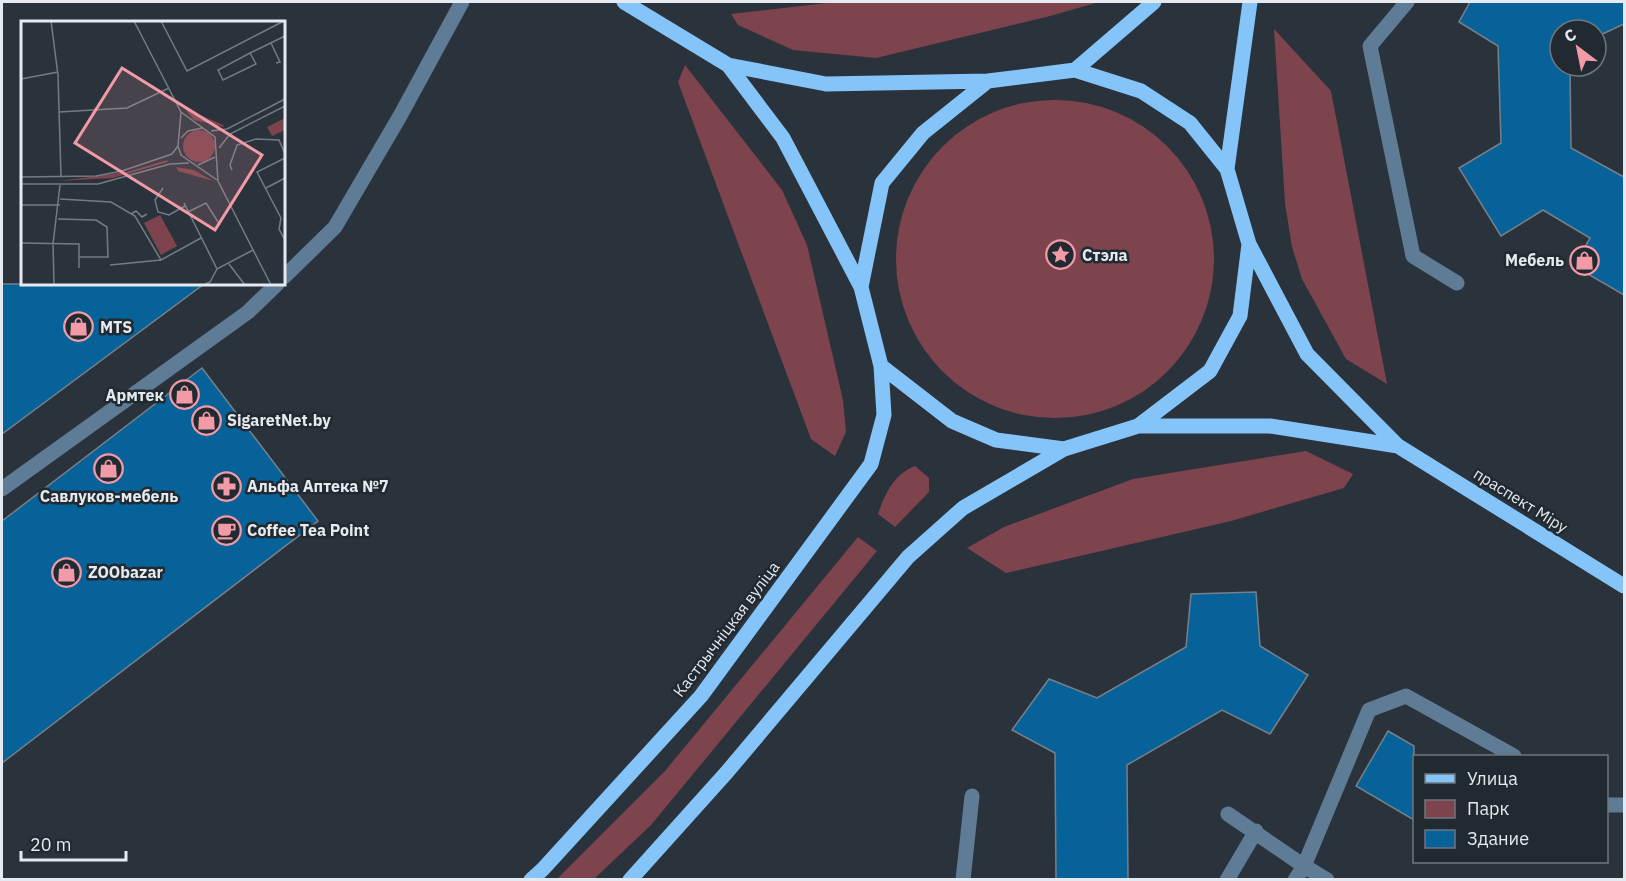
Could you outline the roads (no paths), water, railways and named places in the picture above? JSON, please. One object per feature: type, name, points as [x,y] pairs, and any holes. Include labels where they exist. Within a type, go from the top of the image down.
[{"type":"main road","points":[[624,2],[728,65],[826,84],[988,81],[1075,70],[1141,91],[1191,123],[1227,169],[1249,244],[1307,354],[1398,446]]},
{"type":"main road","points":[[1075,70],[1154,2]]},
{"type":"main road","points":[[1227,169],[1250,2]]},
{"type":"main road","points":[[728,65],[783,138],[861,287]]},
{"type":"main road","points":[[861,287],[882,183],[923,133],[988,81]]},
{"type":"main road","points":[[1138,426],[1210,371],[1240,316],[1249,244]]},
{"type":"main road","name":"Кастрычніцкая вуліца","points":[[531,879],[543,869],[701,696],[871,464],[884,415],[881,366],[861,287]]},
{"type":"main road","points":[[881,366],[952,421],[996,440],[1064,449]]},
{"type":"main road","points":[[630,879],[727,772],[908,557],[963,508],[1064,449],[1138,426],[1270,426],[1398,446]]},
{"type":"main road","name":"праспект Міру","points":[[1398,446],[1624,586]]},
{"type":"lane","points":[[285,276],[335,227],[400,116],[462,2]]},
{"type":"lane","points":[[1407,2],[1370,46],[1413,256],[1457,283]]},
{"type":"lane","points":[[2,489],[248,312],[276,285]]},
{"type":"lane","points":[[1295,879],[1304,866],[1369,711],[1406,696],[1512,755]]},
{"type":"lane","points":[[963,879],[972,796]]},
{"type":"lane","points":[[1608,805],[1624,805]]},
{"type":"lane","points":[[1228,814],[1327,879]]},
{"type":"lane","points":[[1227,879],[1256,831]]},
{"type":"place","name":"Стэла","points":[[1061,255]]},
{"type":"place","name":"Мебель","points":[[1585,260]]},
{"type":"place","name":"MTS","points":[[79,327]]},
{"type":"place","name":"Армтек","points":[[185,395]]},
{"type":"place","name":"SigaretNet.by","points":[[206,420]]},
{"type":"place","name":"Савлуков-мебель","points":[[109,468]]},
{"type":"place","name":"Альфа Аптека №7","points":[[226,486]]},
{"type":"place","name":"Coffee Tea Point","points":[[226,530]]},
{"type":"place","name":"ZOObazar","points":[[67,572]]}]
